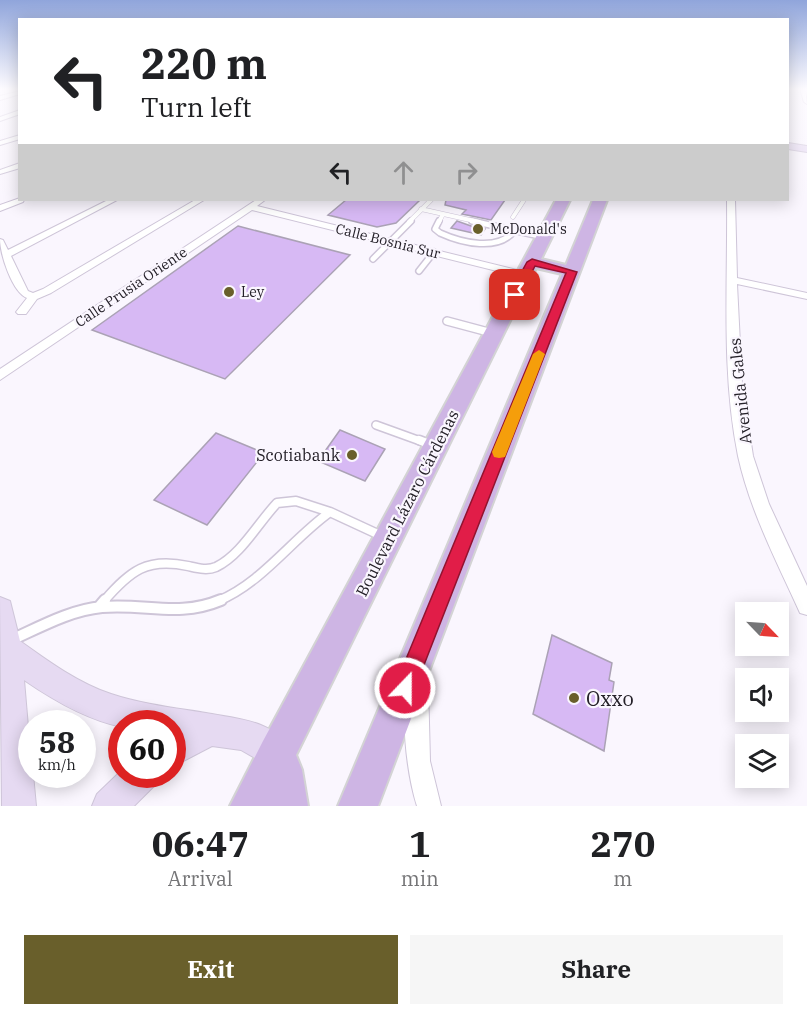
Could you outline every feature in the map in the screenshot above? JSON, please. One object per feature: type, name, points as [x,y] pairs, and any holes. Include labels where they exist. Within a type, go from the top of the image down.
[{"type":"main road","name":"Boulevard Lázaro Cárdenas","points":[[250,806],[562,201]]},
{"type":"main road","points":[[358,806],[600,201]]},
{"type":"main road","points":[[528,269],[572,272]]},
{"type":"main road","points":[[276,754],[283,770],[288,806]]},
{"type":"street","points":[[0,144],[18,137]]},
{"type":"street","points":[[789,141],[807,144]]},
{"type":"street","points":[[789,146],[807,149]]},
{"type":"street","points":[[0,172],[18,166]]},
{"type":"street","points":[[0,208],[18,201]]},
{"type":"street","points":[[7,254],[111,201]]},
{"type":"street","points":[[28,295],[47,291],[198,201]]},
{"type":"street","name":"Calle Prusia Oriente","points":[[0,375],[260,201]]},
{"type":"street","name":"Avenida Gales","points":[[731,201],[736,384],[747,458],[755,489],[807,606]]},
{"type":"street","name":"Calle Bosnia Sur","points":[[251,207],[434,252],[528,269]]},
{"type":"street","points":[[0,242],[28,295],[22,312]]},
{"type":"street","points":[[734,280],[807,296]]},
{"type":"street","points":[[0,611],[7,646],[19,806]]},
{"type":"street","points":[[7,646],[55,683],[108,709],[243,734],[262,743],[276,754]]},
{"type":"street","points":[[420,649],[417,754],[423,790],[429,806]]},
{"type":"street","points":[[186,743],[209,729]]},
{"type":"street","points":[[109,806],[128,788]]},
{"type":"lane","points":[[373,259],[430,201]]},
{"type":"lane","points":[[513,217],[523,201]]},
{"type":"lane","points":[[421,209],[544,237]]},
{"type":"lane","points":[[443,214],[435,229],[438,233],[454,238],[492,244],[504,241],[515,230]]},
{"type":"lane","points":[[419,271],[434,252]]},
{"type":"lane","points":[[447,321],[494,334]]},
{"type":"lane","points":[[376,425],[437,447]]},
{"type":"lane","points":[[99,607],[126,576],[144,565],[173,562],[203,570],[216,566],[236,549],[277,503],[296,501],[330,512],[389,539]]},
{"type":"lane","points":[[7,646],[81,611],[99,607],[176,611],[206,606],[239,591],[260,575],[304,531],[330,512]]},
{"type":"building","points":[[345,201],[419,201],[396,223],[377,227],[328,215]]},
{"type":"building","points":[[446,201],[504,201],[491,220],[462,214],[466,210],[445,205]]},
{"type":"building","points":[[457,221],[485,229],[481,235],[451,228]]},
{"type":"building","name":"Ley","points":[[238,226],[350,255],[225,379],[92,330]]},
{"type":"building","name":"Scotiabank","points":[[340,430],[385,449],[365,481],[318,461]]},
{"type":"building","points":[[216,433],[264,453],[207,525],[154,500]]},
{"type":"building","name":"Oxxo","points":[[552,635],[612,663],[609,680],[614,682],[604,751],[533,714]]},
{"type":"slow traffic","points":[[499,452],[539,354]]},
{"type":"place","name":"McDonald's","points":[[478,229]]},
{"type":"place","name":"Ley","points":[[229,292]]},
{"type":"place","name":"Scotiabank","points":[[352,455]]},
{"type":"place","name":"Oxxo","points":[[574,698]]},
{"type":"route","points":[[405,688],[572,272],[532,262],[515,295]]}]
